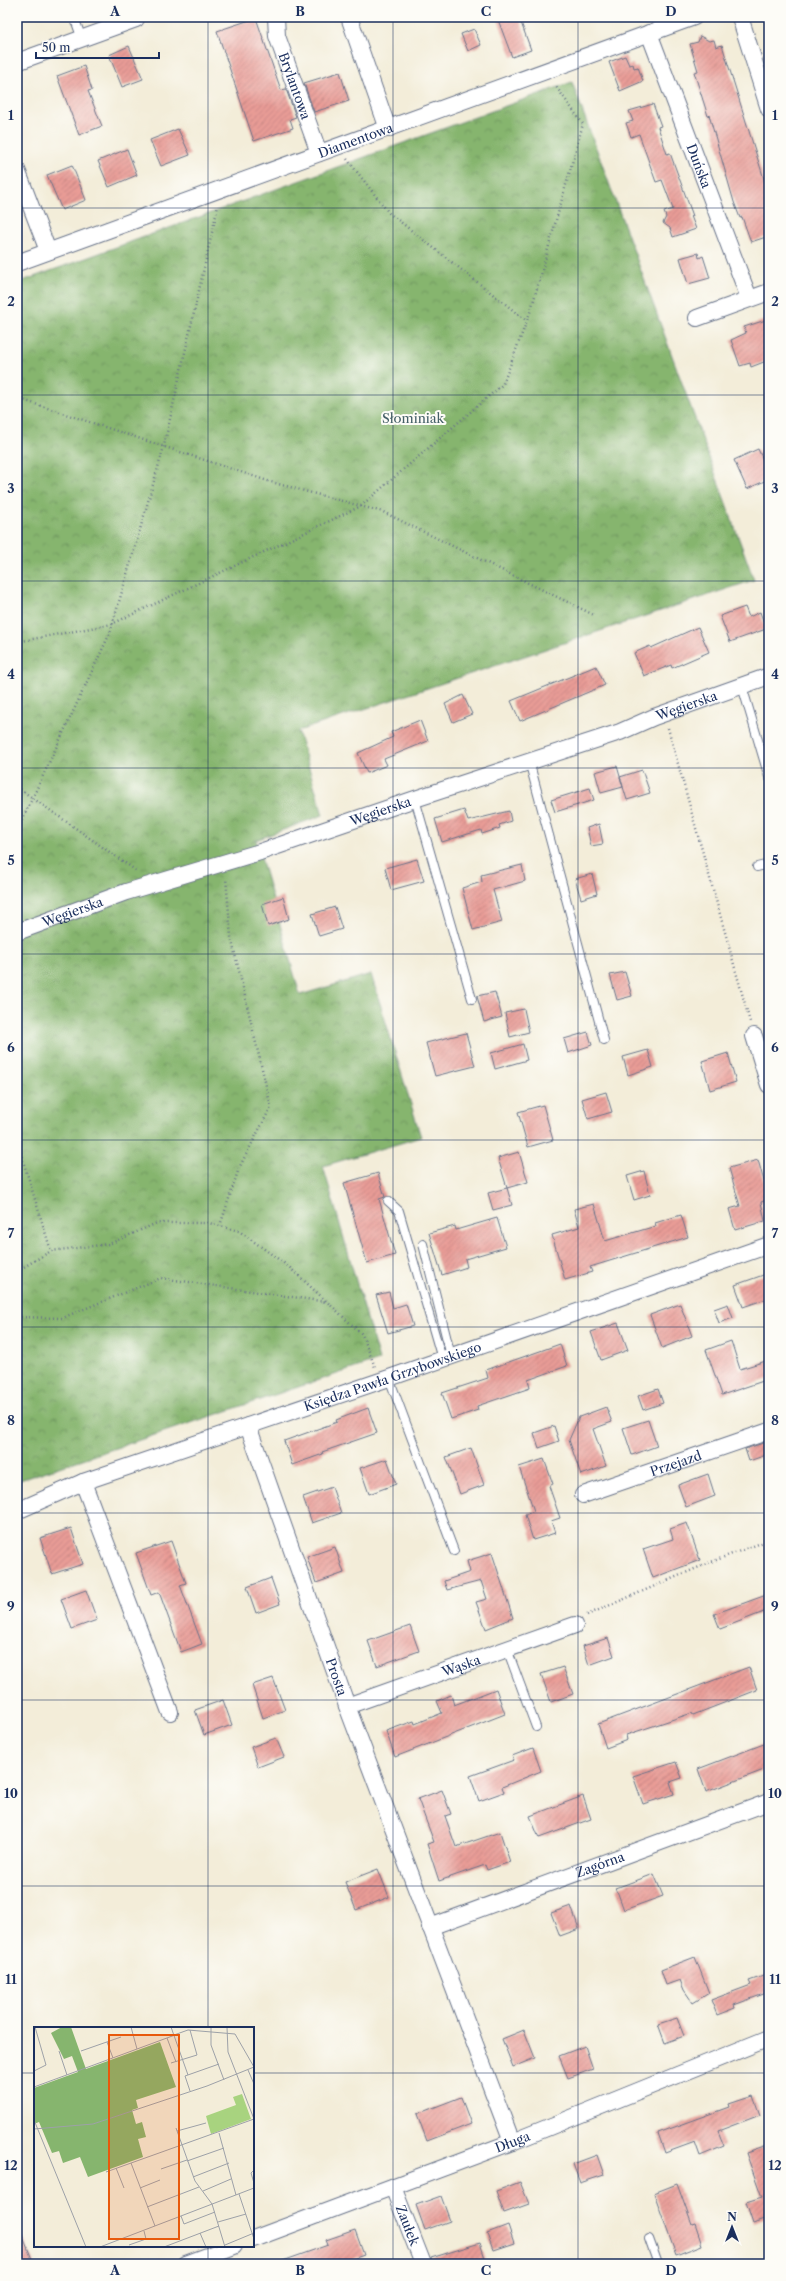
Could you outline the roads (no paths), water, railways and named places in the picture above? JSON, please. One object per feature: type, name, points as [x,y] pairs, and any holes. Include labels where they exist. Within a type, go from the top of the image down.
[{"type":"street","name":"Brylantowa","points":[[276,17],[277,36],[319,154]]},
{"type":"street","points":[[349,17],[388,129]]},
{"type":"street","name":"Diamentowa","points":[[17,263],[694,17]]},
{"type":"street","points":[[740,17],[769,109]]},
{"type":"street","points":[[17,62],[136,19]]},
{"type":"street","name":"Duńska","points":[[648,34],[749,298]]},
{"type":"street","points":[[17,170],[48,251]]},
{"type":"street","points":[[697,318],[769,292]]},
{"type":"street","name":"Węgierska","points":[[17,932],[155,884],[224,863],[620,732],[663,714],[769,676]]},
{"type":"street","points":[[754,1036],[768,1076]]},
{"type":"street","name":"Księdza Pawła Grzybowskiego","points":[[17,1511],[83,1482],[447,1358],[769,1245]]},
{"type":"street","name":"Prosta","points":[[248,1426],[347,1706],[512,2142]]},
{"type":"street","name":"Przejazd","points":[[583,1495],[769,1431]]},
{"type":"street","points":[[83,1482],[170,1712]]},
{"type":"street","name":"Wąska","points":[[347,1706],[574,1625]]},
{"type":"street","name":"Zagórna","points":[[430,1927],[769,1802]]},
{"type":"street","name":"Długa","points":[[254,2239],[512,2142],[769,2038]]},
{"type":"street","name":"Zaułek","points":[[393,2187],[423,2264]]},
{"type":"street","points":[[190,2263],[231,2247]]},
{"type":"lane","points":[[74,17],[82,39]]},
{"type":"lane","points":[[742,686],[769,777]]},
{"type":"lane","points":[[529,761],[604,1040]]},
{"type":"lane","points":[[415,799],[472,1000]]},
{"type":"lane","points":[[757,867],[769,864]]},
{"type":"lane","points":[[388,1201],[399,1211],[447,1358]]},
{"type":"lane","points":[[423,1244],[447,1358]]},
{"type":"lane","points":[[385,1379],[454,1551]]},
{"type":"lane","points":[[507,1649],[536,1727]]},
{"type":"lane","points":[[649,2239],[658,2264]]},
{"type":"park label","name":"Słominiak","points":[[413,418]]}]
